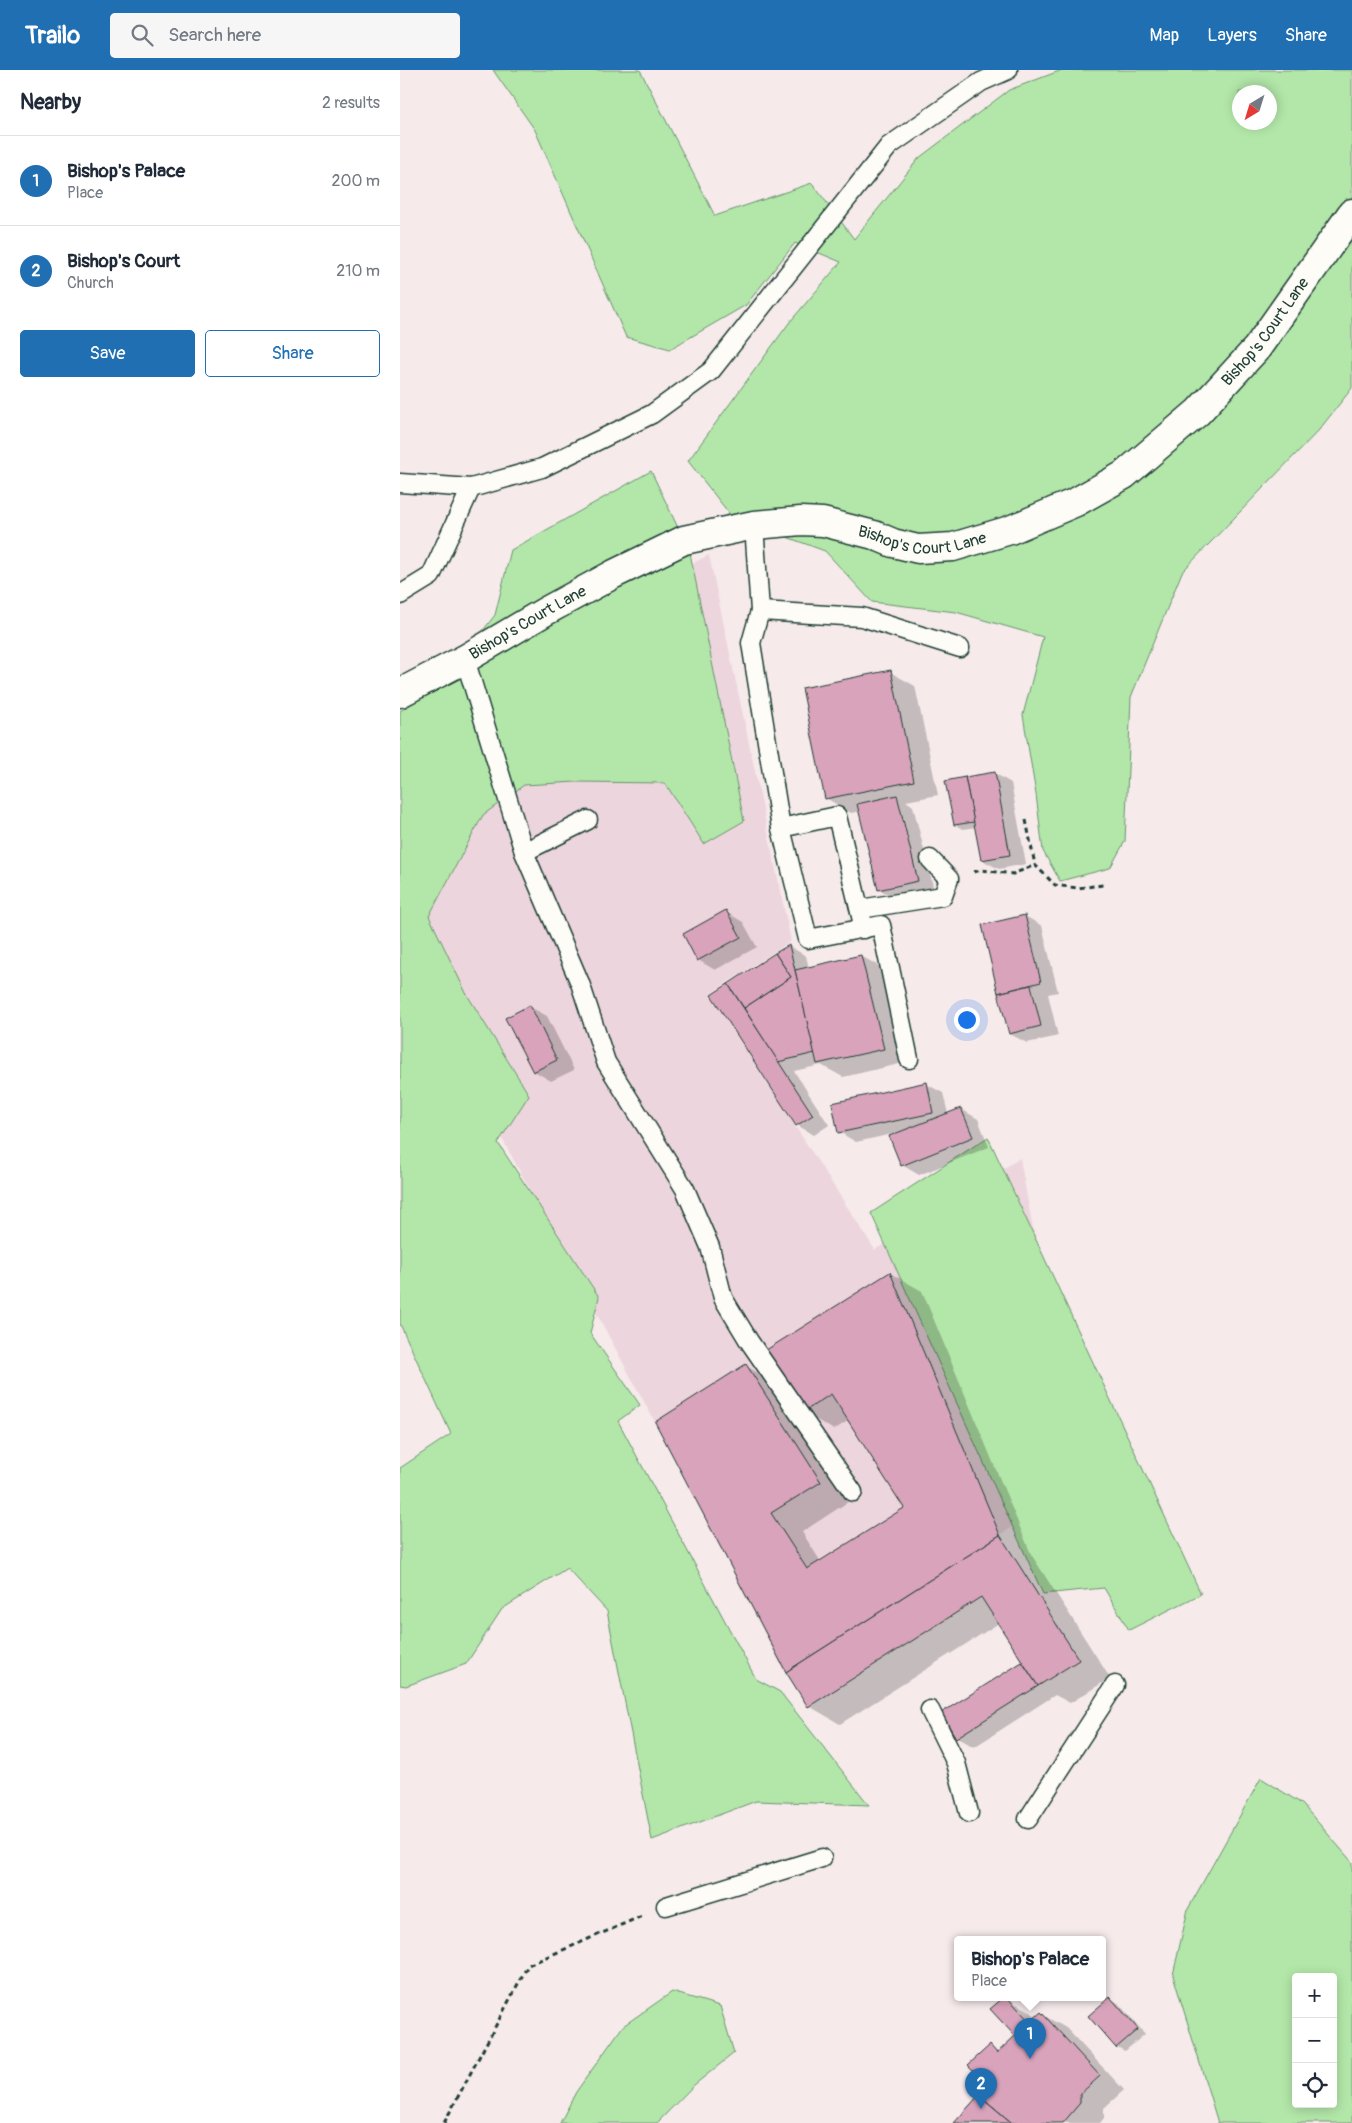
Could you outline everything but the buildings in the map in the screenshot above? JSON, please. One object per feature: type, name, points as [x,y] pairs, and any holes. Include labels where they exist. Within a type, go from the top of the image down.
[{"type":"street","name":"Bishop's Court Lane","points":[[400,693],[465,659],[546,611],[614,574],[684,540],[754,525],[801,521],[823,522],[918,549],[953,547],[1010,530],[1076,502],[1124,475],[1198,412],[1257,348],[1352,213]]},
{"type":"lane","points":[[400,483],[471,488],[542,468],[652,414],[711,371],[889,146],[981,82],[1008,70]]},
{"type":"lane","points":[[400,595],[431,576],[471,488]]},
{"type":"lane","points":[[754,525],[760,611],[751,643],[781,828],[808,939],[881,925],[909,1059]]},
{"type":"lane","points":[[760,611],[862,617],[960,648]]},
{"type":"lane","points":[[465,659],[524,852],[580,983],[606,1062],[685,1189],[710,1247],[723,1298],[749,1341],[853,1492]]},
{"type":"lane","points":[[781,828],[837,816],[864,928]]},
{"type":"lane","points":[[524,852],[588,820]]},
{"type":"lane","points":[[860,909],[943,896],[949,879],[930,859]]},
{"type":"lane","points":[[1028,1819],[1115,1685]]},
{"type":"lane","points":[[930,1710],[956,1763],[970,1813]]},
{"type":"lane","points":[[666,1906],[822,1858]]},
{"type":"path","points":[[1026,820],[1035,865],[1054,885],[1076,888],[1103,885]]},
{"type":"path","points":[[949,879],[981,870],[1014,874],[1035,865]]},
{"type":"path","points":[[444,2123],[528,1966],[666,1906]]},
{"type":"shaded area","points":[[709,555],[791,941],[710,994],[875,1250],[1020,1158],[1032,1224],[1062,1325],[1131,1451],[785,1673],[655,1422],[497,1129],[421,1003],[400,715]]},
{"type":"green space","points":[[493,70],[640,70],[715,216],[812,183],[854,239],[919,158],[1009,90],[1062,70],[1352,70],[1352,388],[1319,430],[1182,572],[1131,697],[1125,841],[1110,868],[1060,881],[1043,851],[1023,715],[1043,637],[956,612],[872,602],[825,551],[732,517],[688,461],[789,323],[841,262],[795,243],[746,305],[670,349],[626,337],[535,130]]},
{"type":"green space","points":[[651,471],[690,553],[744,821],[704,844],[665,783],[576,782],[524,785],[483,815],[429,916],[466,993],[529,1095],[498,1143],[599,1297],[590,1333],[640,1405],[618,1421],[756,1679],[780,1692],[869,1805],[756,1801],[652,1840],[607,1611],[567,1568],[502,1609],[466,1664],[406,1686],[400,1685],[400,1468],[451,1434],[400,1324],[400,711],[440,686],[495,615],[511,550]]},
{"type":"green space","points":[[988,1137],[1201,1594],[1129,1630],[1104,1588],[1043,1594],[871,1213]]},
{"type":"green space","points":[[1261,1778],[1302,1804],[1352,1862],[1352,2123],[1218,2123],[1173,1975],[1188,1909]]},
{"type":"green space","points":[[672,1992],[720,2006],[734,2053],[694,2085],[657,2123],[560,2123],[576,2092],[623,2026]]},
{"type":"place","name":"Bishop's Palace","points":[[1030,2059]]},
{"type":"place","name":"Bishop's Court","points":[[981,2109]]}]
